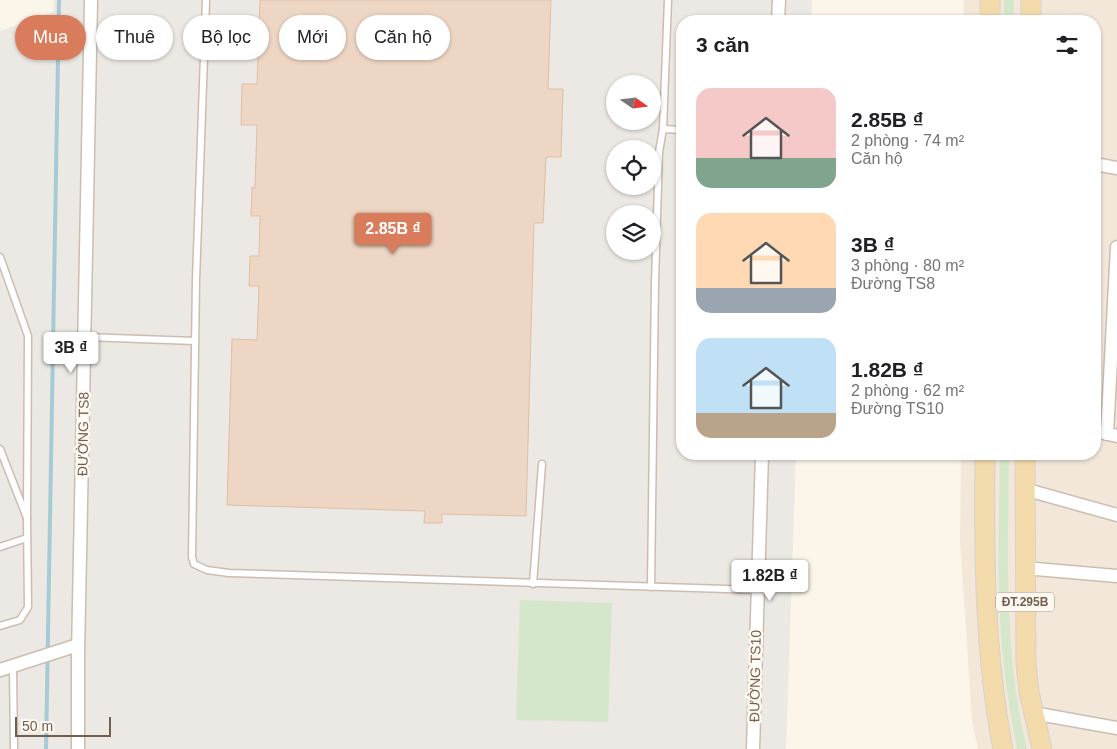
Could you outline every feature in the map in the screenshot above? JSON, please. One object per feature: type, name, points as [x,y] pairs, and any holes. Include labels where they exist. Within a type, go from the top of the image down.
[{"type":"main road","points":[[990,0],[990,15]]},
{"type":"main road","points":[[1030,0],[1030,15]]},
{"type":"main road","name":"ĐT.295B","points":[[986,460],[988,644],[993,694],[1003,749]]},
{"type":"main road","name":"ĐT.295B","points":[[1024,460],[1026,664],[1033,713],[1042,749]]},
{"type":"street","name":"ĐƯỜNG TS8","points":[[78,749],[78,644],[91,0]]},
{"type":"street","points":[[778,15],[779,0]]},
{"type":"street","points":[[1101,165],[1117,168]]},
{"type":"street","points":[[1106,433],[1117,247]]},
{"type":"street","name":"ĐƯỜNG TS10","points":[[753,749],[756,590],[762,460]]},
{"type":"street","points":[[1024,489],[1117,514]]},
{"type":"street","points":[[1024,568],[1117,576]]},
{"type":"street","points":[[0,670],[29,658],[78,644]]},
{"type":"street","points":[[1033,713],[1117,728]]},
{"type":"lane","points":[[206,0],[195,341],[192,557],[194,564],[199,568],[230,573],[756,590]]},
{"type":"lane","points":[[651,587],[655,282],[668,0]]},
{"type":"lane","points":[[662,129],[676,130]]},
{"type":"lane","points":[[0,258],[28,336],[28,606],[20,620],[0,626]]},
{"type":"lane","points":[[85,337],[195,341]]},
{"type":"lane","points":[[0,449],[27,518]]},
{"type":"lane","points":[[533,584],[542,464]]},
{"type":"lane","points":[[0,547],[28,538]]},
{"type":"lane","points":[[14,664],[14,749]]},
{"type":"shaded area","points":[[54,0],[812,0],[811,15],[676,15],[676,460],[796,460],[786,749],[0,749],[0,31],[15,26],[15,60],[86,60],[86,15],[45,15],[53,12]]},
{"type":"shaded area","points":[[964,0],[1117,0],[1117,749],[978,749],[972,720],[960,539],[961,460],[1101,460],[1101,15],[963,15]]},
{"type":"green space","points":[[1004,0],[1014,0],[1014,15],[1004,15]]},
{"type":"green space","points":[[1000,460],[1009,460],[1008,565],[1010,639],[1019,713],[1027,749],[1017,749],[1002,652],[999,524]]},
{"type":"green space","points":[[520,600],[612,603],[608,722],[516,720]]},
{"type":"building","points":[[260,0],[551,0],[548,89],[563,89],[561,157],[546,157],[543,223],[534,223],[526,516],[442,514],[442,523],[424,523],[425,511],[227,505],[232,339],[257,340],[259,286],[249,286],[250,256],[259,256],[260,216],[251,216],[252,187],[255,188],[257,125],[241,125],[242,84],[257,84],[258,60],[269,60],[269,15],[259,15]]},
{"type":"waterway","points":[[46,749],[59,0]]}]
